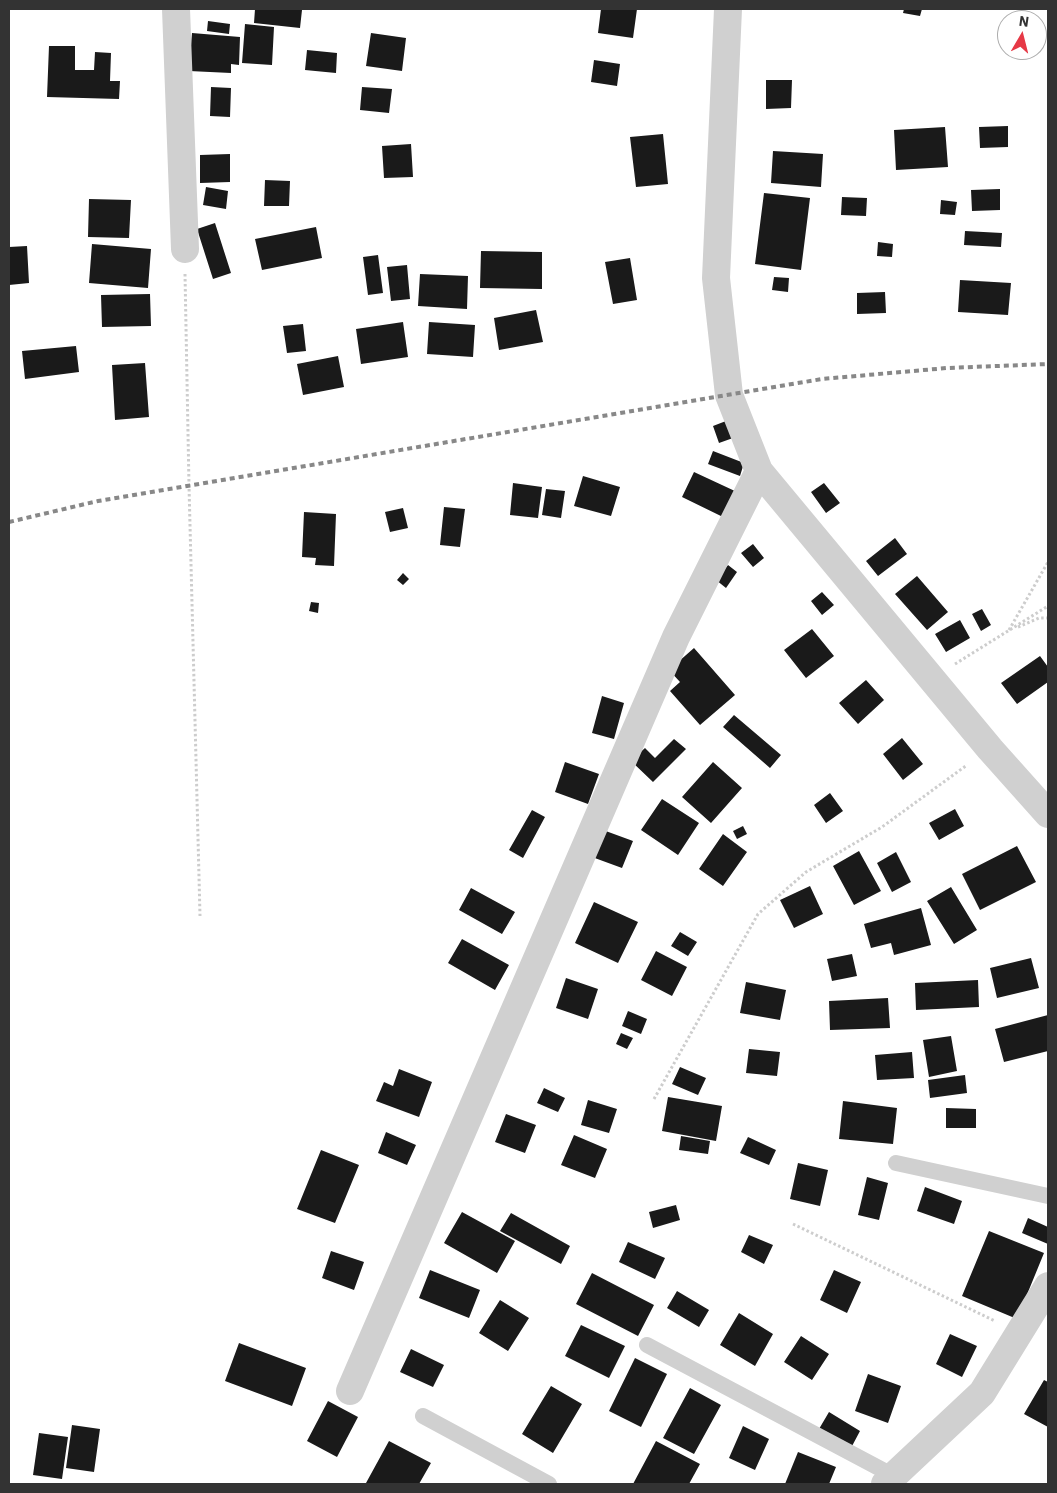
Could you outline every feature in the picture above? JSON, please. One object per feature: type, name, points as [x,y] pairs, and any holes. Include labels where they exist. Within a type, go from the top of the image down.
[{"type":"street","points":[[176,9],[185,249]]},
{"type":"street","points":[[728,9],[716,278],[729,395],[759,471],[990,749],[1048,814]]},
{"type":"street","points":[[350,1391],[676,637],[759,471]]},
{"type":"street","points":[[890,1480],[982,1392],[1048,1286]]},
{"type":"lane","points":[[896,1162],[1048,1196]]},
{"type":"lane","points":[[647,1345],[890,1480]]},
{"type":"lane","points":[[423,1416],[549,1484]]},
{"type":"path","points":[[185,249],[200,916]]},
{"type":"path","points":[[1008,631],[1048,562]]},
{"type":"path","points":[[931,678],[1048,606]]},
{"type":"path","points":[[1008,631],[1039,618],[1048,618]]},
{"type":"path","points":[[654,1099],[758,914],[806,872],[882,827],[990,749]]},
{"type":"path","points":[[793,1224],[1018,1332]]},
{"type":"building","points":[[255,9],[302,10],[300,28],[254,23]]},
{"type":"building","points":[[601,9],[637,9],[633,38],[598,33]]},
{"type":"building","points":[[904,9],[922,9],[920,16],[903,13]]},
{"type":"building","points":[[208,21],[230,24],[229,34],[207,31]]},
{"type":"building","points":[[245,24],[274,27],[272,65],[242,63]]},
{"type":"building","points":[[192,33],[240,37],[239,65],[231,64],[231,73],[189,71]]},
{"type":"building","points":[[371,33],[406,38],[402,71],[366,66]]},
{"type":"building","points":[[49,46],[75,46],[75,70],[94,70],[95,52],[111,53],[110,81],[120,81],[119,99],[47,97]]},
{"type":"building","points":[[307,50],[337,53],[336,73],[305,70]]},
{"type":"building","points":[[594,60],[620,64],[617,86],[591,82]]},
{"type":"building","points":[[766,80],[792,80],[791,108],[766,109]]},
{"type":"building","points":[[211,87],[231,88],[230,117],[210,116]]},
{"type":"building","points":[[362,87],[392,89],[389,113],[360,110]]},
{"type":"building","points":[[1008,126],[1008,147],[980,148],[979,127]]},
{"type":"building","points":[[945,127],[948,167],[896,170],[894,130]]},
{"type":"building","points":[[663,134],[668,184],[636,187],[630,137]]},
{"type":"building","points":[[411,144],[413,177],[384,178],[382,146]]},
{"type":"building","points":[[773,151],[823,154],[821,187],[771,183]]},
{"type":"building","points":[[230,154],[230,182],[200,183],[200,155]]},
{"type":"building","points":[[265,180],[290,181],[289,206],[264,206]]},
{"type":"building","points":[[206,187],[228,191],[226,209],[203,205]]},
{"type":"building","points":[[1000,189],[1000,210],[972,211],[971,190]]},
{"type":"building","points":[[764,193],[810,198],[801,270],[755,264]]},
{"type":"building","points":[[842,197],[867,198],[866,216],[841,215]]},
{"type":"building","points":[[89,199],[131,200],[129,238],[88,237]]},
{"type":"building","points":[[941,200],[957,202],[955,215],[940,214]]},
{"type":"building","points":[[215,223],[231,273],[213,279],[197,229]]},
{"type":"building","points":[[316,227],[322,258],[262,270],[255,239]]},
{"type":"building","points":[[965,231],[1002,233],[1001,247],[964,245]]},
{"type":"building","points":[[878,242],[893,244],[892,257],[877,256]]},
{"type":"building","points":[[92,244],[151,249],[148,288],[89,283]]},
{"type":"building","points":[[27,246],[29,283],[9,285],[9,247]]},
{"type":"building","points":[[481,251],[542,252],[542,289],[480,288]]},
{"type":"building","points":[[378,255],[383,293],[368,295],[363,257]]},
{"type":"building","points":[[630,258],[637,300],[613,304],[605,262]]},
{"type":"building","points":[[407,265],[410,299],[391,301],[387,267]]},
{"type":"building","points":[[420,274],[468,276],[467,309],[418,306]]},
{"type":"building","points":[[774,277],[789,278],[788,292],[772,290]]},
{"type":"building","points":[[960,280],[1011,283],[1008,315],[958,312]]},
{"type":"building","points":[[885,292],[886,313],[857,314],[857,293]]},
{"type":"building","points":[[150,294],[151,326],[102,327],[101,295]]},
{"type":"building","points":[[536,310],[543,342],[499,350],[494,318]]},
{"type":"building","points":[[403,322],[408,357],[361,364],[356,329]]},
{"type":"building","points":[[429,322],[475,325],[473,357],[427,354]]},
{"type":"building","points":[[303,324],[306,351],[287,353],[283,326]]},
{"type":"building","points":[[76,346],[79,372],[25,379],[22,351]]},
{"type":"building","points":[[338,356],[344,387],[303,395],[297,364]]},
{"type":"building","points":[[145,363],[149,417],[115,420],[112,365]]},
{"type":"building","points":[[726,421],[733,438],[719,443],[713,426]]},
{"type":"building","points":[[713,451],[744,463],[740,476],[708,464]]},
{"type":"building","points":[[694,472],[737,492],[725,518],[682,497]]},
{"type":"building","points":[[583,476],[620,487],[611,516],[574,506]]},
{"type":"building","points":[[513,483],[542,487],[538,518],[510,515]]},
{"type":"building","points":[[824,483],[840,503],[826,513],[811,492]]},
{"type":"building","points":[[546,489],[565,491],[561,518],[542,515]]},
{"type":"building","points":[[444,507],[465,509],[460,547],[440,545]]},
{"type":"building","points":[[403,508],[408,528],[390,532],[385,512]]},
{"type":"building","points":[[304,512],[336,514],[334,566],[315,565],[316,558],[302,557]]},
{"type":"building","points":[[895,538],[907,554],[878,576],[866,561]]},
{"type":"building","points":[[753,544],[764,558],[753,567],[741,553]]},
{"type":"building","points":[[728,565],[737,572],[726,588],[716,580]]},
{"type":"building","points":[[403,573],[409,579],[403,585],[397,580]]},
{"type":"building","points":[[917,576],[948,612],[927,630],[895,594]]},
{"type":"building","points":[[822,592],[834,605],[822,615],[811,601]]},
{"type":"building","points":[[311,602],[319,603],[318,613],[309,611]]},
{"type":"building","points":[[982,609],[991,625],[981,631],[972,614]]},
{"type":"building","points":[[960,620],[970,638],[946,652],[935,634]]},
{"type":"building","points":[[812,629],[834,656],[806,678],[784,650]]},
{"type":"building","points":[[694,648],[735,695],[700,725],[670,691],[680,682],[669,670]]},
{"type":"building","points":[[1040,656],[1048,667],[1048,682],[1017,704],[1001,683]]},
{"type":"building","points":[[866,680],[884,700],[858,724],[839,703]]},
{"type":"building","points":[[602,696],[624,703],[614,739],[592,733]]},
{"type":"building","points":[[734,715],[781,755],[770,768],[723,727]]},
{"type":"building","points":[[902,738],[923,764],[903,780],[883,754]]},
{"type":"building","points":[[674,739],[686,749],[653,782],[631,761],[645,748],[655,758]]},
{"type":"building","points":[[565,762],[599,774],[588,804],[555,792]]},
{"type":"building","points":[[713,762],[742,788],[711,823],[682,797]]},
{"type":"building","points":[[830,793],[843,811],[826,823],[814,805]]},
{"type":"building","points":[[662,799],[699,823],[678,855],[641,830]]},
{"type":"building","points":[[955,809],[964,826],[939,840],[929,823]]},
{"type":"building","points":[[532,810],[545,817],[523,858],[509,850]]},
{"type":"building","points":[[743,826],[747,834],[737,839],[733,831]]},
{"type":"building","points":[[603,830],[633,841],[622,868],[592,857]]},
{"type":"building","points":[[723,834],[747,852],[723,886],[699,869]]},
{"type":"building","points":[[1017,846],[1036,882],[980,910],[962,874]]},
{"type":"building","points":[[859,851],[881,891],[854,905],[833,866]]},
{"type":"building","points":[[896,852],[911,882],[892,892],[877,863]]},
{"type":"building","points":[[810,886],[823,914],[794,928],[780,900]]},
{"type":"building","points":[[951,887],[977,930],[954,944],[927,901]]},
{"type":"building","points":[[471,888],[515,912],[502,934],[459,910]]},
{"type":"building","points":[[594,902],[638,922],[618,963],[575,943]]},
{"type":"building","points":[[921,908],[931,945],[894,955],[891,943],[871,948],[864,924]]},
{"type":"building","points":[[680,932],[697,942],[688,956],[671,946]]},
{"type":"building","points":[[462,939],[509,965],[495,990],[448,963]]},
{"type":"building","points":[[656,951],[687,967],[672,996],[641,980]]},
{"type":"building","points":[[852,954],[857,976],[832,981],[827,959]]},
{"type":"building","points":[[1031,958],[1039,988],[997,998],[990,968]]},
{"type":"building","points":[[566,978],[598,989],[588,1019],[556,1008]]},
{"type":"building","points":[[978,980],[979,1007],[916,1010],[915,983]]},
{"type":"building","points":[[746,982],[786,990],[780,1020],[740,1013]]},
{"type":"building","points":[[888,998],[890,1028],[830,1030],[829,1001]]},
{"type":"building","points":[[628,1011],[647,1019],[641,1034],[622,1026]]},
{"type":"building","points":[[1048,1015],[1048,1051],[1004,1062],[995,1029]]},
{"type":"building","points":[[621,1033],[633,1038],[627,1049],[616,1044]]},
{"type":"building","points":[[951,1036],[957,1071],[929,1077],[923,1040]]},
{"type":"building","points":[[749,1049],[780,1052],[777,1076],[746,1073]]},
{"type":"building","points":[[912,1052],[914,1078],[877,1080],[875,1055]]},
{"type":"building","points":[[680,1067],[706,1078],[698,1095],[672,1084]]},
{"type":"building","points":[[399,1069],[432,1082],[419,1117],[376,1101],[384,1082],[393,1086]]},
{"type":"building","points":[[965,1075],[967,1093],[930,1098],[928,1080]]},
{"type":"building","points":[[544,1088],[565,1098],[558,1112],[537,1103]]},
{"type":"building","points":[[668,1097],[722,1106],[716,1141],[662,1131]]},
{"type":"building","points":[[588,1100],[617,1109],[609,1133],[581,1125]]},
{"type":"building","points":[[843,1101],[897,1108],[893,1144],[839,1139]]},
{"type":"building","points":[[946,1108],[976,1109],[976,1128],[946,1128]]},
{"type":"building","points":[[506,1114],[536,1125],[525,1153],[495,1142]]},
{"type":"building","points":[[386,1132],[416,1145],[407,1165],[378,1153]]},
{"type":"building","points":[[574,1135],[607,1149],[595,1178],[561,1165]]},
{"type":"building","points":[[681,1136],[710,1141],[708,1154],[679,1150]]},
{"type":"building","points":[[748,1137],[776,1150],[769,1165],[740,1153]]},
{"type":"building","points":[[321,1150],[359,1165],[335,1223],[297,1209]]},
{"type":"building","points":[[798,1163],[828,1170],[820,1206],[790,1199]]},
{"type":"building","points":[[867,1177],[888,1183],[879,1220],[858,1215]]},
{"type":"building","points":[[925,1187],[962,1201],[954,1224],[917,1211]]},
{"type":"building","points":[[676,1205],[680,1220],[653,1228],[649,1212]]},
{"type":"building","points":[[462,1212],[515,1241],[497,1273],[444,1243]]},
{"type":"building","points":[[511,1213],[570,1246],[561,1264],[500,1231]]},
{"type":"building","points":[[1028,1218],[1048,1227],[1048,1244],[1022,1233]]},
{"type":"building","points":[[989,1231],[1044,1253],[1017,1319],[962,1296]]},
{"type":"building","points":[[749,1235],[773,1245],[764,1264],[741,1252]]},
{"type":"building","points":[[628,1242],[665,1258],[655,1279],[619,1262]]},
{"type":"building","points":[[331,1251],[364,1262],[354,1290],[322,1278]]},
{"type":"building","points":[[430,1270],[480,1290],[469,1318],[419,1298]]},
{"type":"building","points":[[834,1270],[861,1282],[847,1313],[820,1300]]},
{"type":"building","points":[[592,1273],[654,1305],[638,1336],[576,1304]]},
{"type":"building","points":[[677,1291],[709,1310],[699,1327],[667,1308]]},
{"type":"building","points":[[500,1300],[529,1318],[508,1351],[479,1333]]},
{"type":"building","points":[[739,1313],[773,1334],[755,1366],[720,1345]]},
{"type":"building","points":[[581,1325],[625,1346],[609,1378],[565,1356]]},
{"type":"building","points":[[950,1334],[977,1346],[962,1377],[936,1364]]},
{"type":"building","points":[[801,1336],[829,1354],[812,1380],[784,1362]]},
{"type":"building","points":[[239,1343],[306,1368],[292,1406],[225,1381]]},
{"type":"building","points":[[411,1349],[444,1365],[433,1387],[400,1372]]},
{"type":"building","points":[[635,1358],[667,1374],[641,1427],[609,1411]]},
{"type":"building","points":[[868,1374],[901,1386],[888,1423],[855,1411]]},
{"type":"building","points":[[1044,1380],[1048,1382],[1048,1427],[1024,1414]]},
{"type":"building","points":[[551,1386],[582,1404],[553,1453],[522,1434]]},
{"type":"building","points":[[690,1388],[721,1405],[694,1454],[663,1438]]},
{"type":"building","points":[[328,1401],[358,1417],[337,1457],[307,1441]]},
{"type":"building","points":[[829,1412],[860,1431],[851,1448],[819,1429]]},
{"type":"building","points":[[72,1425],[100,1429],[94,1472],[66,1468]]},
{"type":"building","points":[[743,1426],[769,1439],[755,1470],[729,1458]]},
{"type":"building","points":[[39,1433],[68,1437],[62,1479],[33,1475]]},
{"type":"building","points":[[389,1441],[431,1463],[419,1484],[366,1483]]},
{"type":"building","points":[[656,1441],[700,1464],[689,1484],[633,1484]]},
{"type":"building","points":[[798,1452],[836,1467],[829,1484],[785,1484]]},
{"type":"railway","points":[[9,522],[98,501],[822,379],[947,368],[1048,364]]}]
